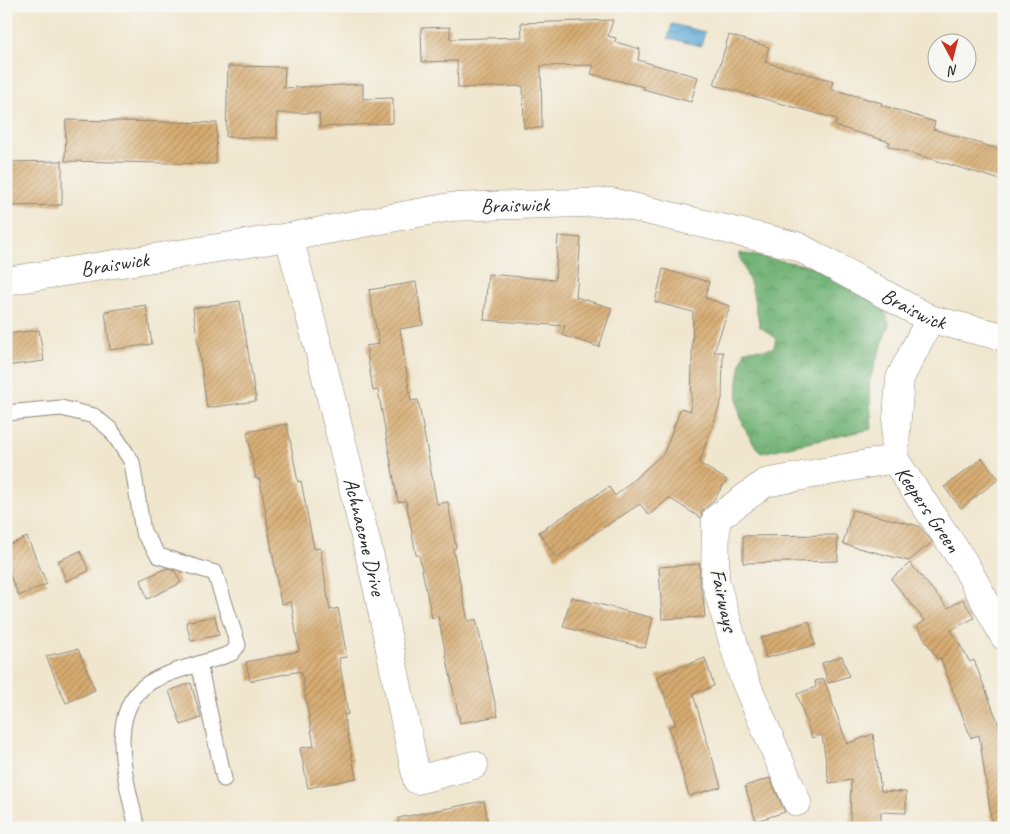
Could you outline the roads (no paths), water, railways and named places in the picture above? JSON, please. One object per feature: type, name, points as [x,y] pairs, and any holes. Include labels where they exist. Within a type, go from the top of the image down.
[{"type":"street","name":"Braiswick","points":[[6,281],[289,237],[450,206],[612,202],[796,246],[930,319],[1004,337]]},
{"type":"street","name":"Achnacone Drive","points":[[289,237],[323,365],[377,586],[417,780],[474,765]]},
{"type":"street","name":"Keepers Green","points":[[930,319],[900,378],[894,459],[963,561],[1004,636]]},
{"type":"street","name":"Fairways","points":[[797,802],[743,676],[715,580],[716,519],[765,483],[894,459]]},
{"type":"lane","points":[[6,413],[61,408],[94,416],[111,430],[132,462],[142,532],[159,556],[215,573],[238,645],[232,653],[171,672],[140,688],[126,710],[123,727],[123,750],[136,828]]},
{"type":"lane","points":[[199,664],[224,779]]},
{"type":"water","points":[[672,24],[705,32],[701,46],[668,38]]}]
